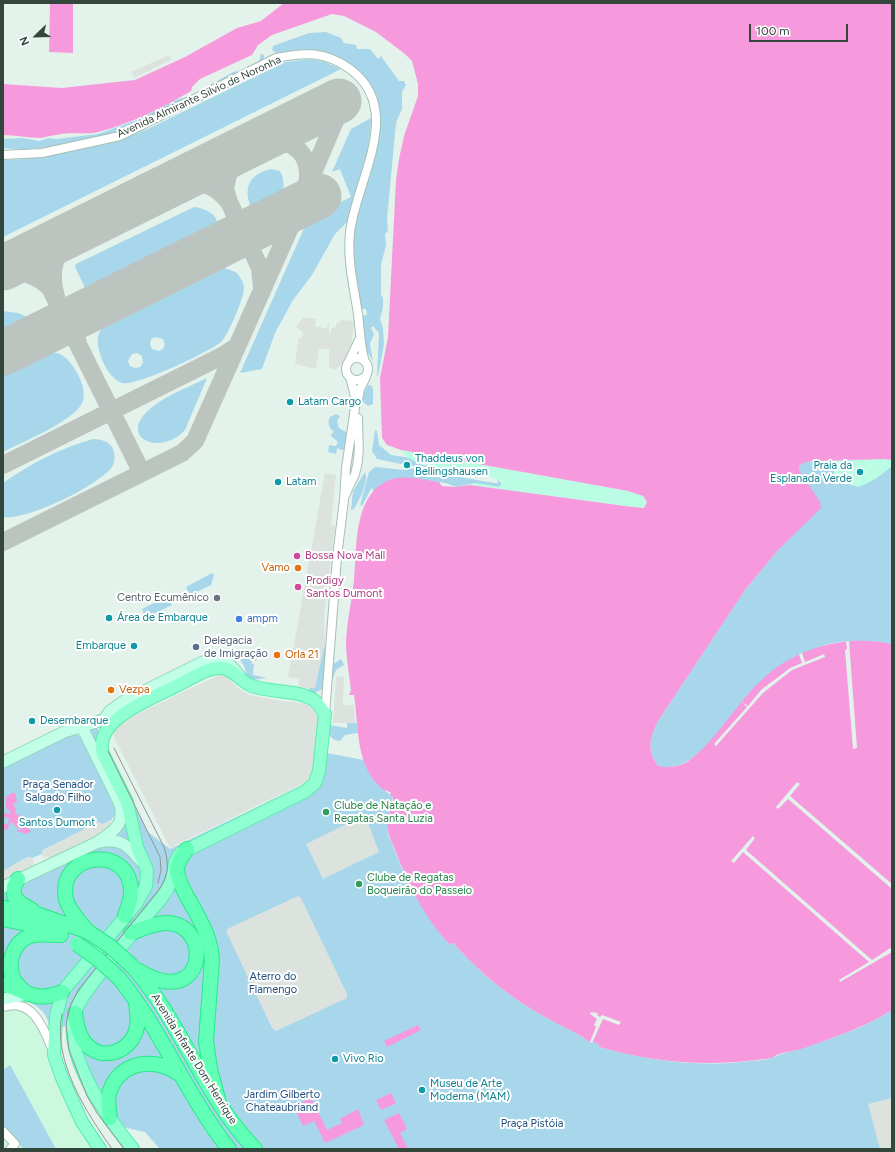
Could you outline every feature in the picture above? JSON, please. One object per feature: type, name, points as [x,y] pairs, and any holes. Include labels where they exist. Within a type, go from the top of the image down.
[{"type":"highway","points":[[187,849],[177,866],[177,872],[183,889],[206,931],[212,948],[206,1041],[210,1068],[218,1099]]},
{"type":"highway","points":[[89,933],[69,907],[66,892],[68,881],[73,871],[88,861],[99,858],[111,860],[125,873],[129,881],[131,891],[125,916]]},
{"type":"highway","points":[[18,879],[14,887],[14,896],[20,904],[39,915]]},
{"type":"highway","points":[[3,908],[39,915],[89,933],[111,947],[133,967],[155,980],[175,983],[189,975],[195,964],[197,952],[195,943],[190,934],[184,928],[175,924],[159,924],[131,933]]},
{"type":"highway","name":"Avenida Infante Dom Henrique","points":[[3,919],[27,924],[61,935],[78,944],[119,978],[135,998],[208,1118],[229,1149]]},
{"type":"highway","points":[[27,994],[15,982],[11,972],[13,951],[22,940],[30,936],[61,935]]},
{"type":"highway","name":"Avenida Infante Dom Henrique","points":[[133,967],[160,1002],[218,1099],[243,1136],[255,1149]]},
{"type":"highway","points":[[3,984],[27,994],[42,998],[62,992]]},
{"type":"highway","points":[[75,1013],[78,1030],[85,1044],[96,1052],[112,1053],[126,1048],[136,1032],[138,1022],[135,998]]},
{"type":"highway","points":[[110,1118],[108,1099],[110,1089],[119,1076],[130,1068],[144,1064],[160,1064],[168,1067],[183,1077]]},
{"type":"main road","points":[[100,1149],[82,1122],[71,1101],[54,1055],[54,1028],[62,992],[114,932],[125,916],[136,904],[146,886],[148,874],[146,865],[137,847],[127,802],[101,748],[104,735],[127,710],[198,675],[217,668],[225,668],[252,686],[299,694],[314,700],[325,714]]},
{"type":"main road","name":"Avenida Almirante Silvio de Noronha","points":[[75,1013],[81,1000],[131,933],[166,892],[172,878],[175,859],[181,853],[306,791],[314,783],[319,771],[325,714]]},
{"type":"main road","points":[[75,1013],[72,1038],[75,1051],[87,1078],[110,1118],[133,1149]]},
{"type":"street","name":"Avenida Almirante Silvio de Noronha","points":[[3,155],[42,153],[120,136],[276,58],[298,53],[309,53],[328,57],[341,63],[363,82],[372,99],[376,121],[373,149],[350,233],[350,258],[359,340],[368,369],[359,395],[358,429],[360,441],[358,460],[355,474],[344,500]]},
{"type":"street","name":"Avenida Almirante Silvio de Noronha","points":[[325,714],[336,561],[344,500],[345,473],[356,401],[351,380],[346,372],[346,364],[349,361],[359,340]]},
{"type":"street","points":[[349,361],[356,358],[365,362]]},
{"type":"street","points":[[351,380],[359,381],[366,377]]},
{"type":"street","points":[[103,721],[110,711],[124,701],[213,657],[225,659],[244,682]]},
{"type":"street","points":[[314,700],[327,692]]},
{"type":"street","points":[[3,762],[76,729],[103,721],[127,710]]},
{"type":"street","points":[[3,887],[96,843],[116,828],[121,819],[122,811],[88,739],[76,729]]},
{"type":"street","points":[[96,843],[112,840],[121,841],[146,865]]},
{"type":"street","points":[[3,999],[27,994]]},
{"type":"street","points":[[3,1007],[12,1005],[20,1006],[34,1014],[40,1021],[54,1055]]},
{"type":"street","points":[[3,1131],[12,1147]]},
{"type":"shaded area","points":[[284,3],[892,3],[892,460],[813,461],[805,462],[800,465],[799,470],[820,502],[821,508],[777,551],[745,590],[658,721],[650,744],[654,760],[658,766],[672,767],[682,764],[688,761],[708,743],[755,686],[786,661],[815,648],[830,644],[860,641],[892,644],[892,1010],[848,1032],[801,1049],[778,1054],[772,1058],[749,1061],[706,1063],[664,1060],[621,1053],[599,1047],[598,1043],[590,1042],[534,1011],[509,994],[474,965],[453,943],[449,944],[424,911],[405,875],[388,831],[388,817],[393,797],[390,795],[391,793],[386,790],[385,791],[375,782],[363,760],[358,734],[354,695],[349,695],[351,690],[346,653],[346,641],[359,526],[362,512],[367,500],[375,490],[385,482],[391,479],[405,478],[439,482],[442,486],[456,487],[470,485],[644,508],[647,502],[643,496],[628,491],[401,450],[387,445],[382,438],[380,378],[388,337],[396,180],[404,136],[418,96],[418,84],[412,61],[376,32],[344,16],[332,14],[272,35],[258,45],[252,55],[200,79],[192,87],[191,91],[146,115],[122,125],[93,133],[66,133],[40,138],[3,135],[3,84],[62,88],[135,80],[185,57],[237,28],[261,21]]},
{"type":"shaded area","points":[[50,4],[73,4],[73,53],[49,52]]},
{"type":"shaded area","points":[[169,55],[171,60],[134,78],[131,72]]},
{"type":"shaded area","points":[[303,317],[316,319],[315,326],[326,329],[329,322],[329,333],[331,333],[331,328],[336,327],[336,323],[340,323],[340,320],[354,321],[351,349],[340,366],[335,370],[329,368],[329,349],[319,349],[316,369],[295,364],[299,337],[302,338],[303,333],[296,327]]},
{"type":"shaded area","points":[[325,473],[336,475],[331,524],[335,525],[324,615],[325,643],[315,688],[303,688],[298,685],[299,679],[288,677]]},
{"type":"shaded area","points":[[221,674],[228,677],[237,687],[250,695],[281,701],[305,703],[312,707],[318,717],[315,765],[312,775],[304,783],[170,848],[112,733],[122,721]]},
{"type":"shaded area","points":[[336,676],[344,677],[343,705],[354,705],[355,723],[333,723]]},
{"type":"shaded area","points":[[12,793],[15,793],[17,802],[13,804],[16,809],[15,814],[19,815],[22,822],[31,831],[27,834],[16,831],[22,829],[16,827],[12,822],[9,824],[8,829],[3,831],[3,824],[8,824],[9,818],[6,817],[3,820],[5,812],[9,814],[11,812],[6,808],[6,797]]},
{"type":"shaded area","points":[[365,815],[379,852],[323,879],[306,844]]},
{"type":"shaded area","points":[[110,820],[112,825],[101,834],[50,860],[48,856],[43,858],[43,850],[98,822],[103,824]]},
{"type":"shaded area","points":[[28,857],[32,858],[34,862],[32,869],[3,883],[3,871]]},
{"type":"shaded area","points":[[298,896],[301,898],[347,994],[347,998],[276,1031],[272,1028],[226,931],[227,929]]},
{"type":"shaded area","points":[[13,1009],[26,1013],[37,1025],[54,1065],[95,1149],[3,1149],[3,1010]]},
{"type":"shaded area","points":[[418,1025],[421,1030],[387,1047],[384,1041]]},
{"type":"shaded area","points":[[391,1093],[396,1103],[381,1110],[376,1100]]},
{"type":"shaded area","points":[[311,1098],[327,1130],[342,1123],[340,1119],[358,1109],[364,1125],[325,1143],[314,1121],[303,1126],[294,1106]]},
{"type":"shaded area","points":[[892,1098],[892,1149],[880,1149],[868,1104]]},
{"type":"shaded area","points":[[399,1113],[407,1129],[400,1133],[408,1149],[399,1149],[384,1120]]},
{"type":"green space","points":[[326,32],[341,38],[344,43],[356,45],[357,49],[370,49],[378,59],[381,56],[399,81],[404,81],[406,85],[402,92],[402,109],[396,123],[387,219],[388,231],[385,234],[386,245],[381,265],[381,296],[383,297],[383,307],[380,319],[383,328],[384,344],[378,376],[379,333],[373,326],[371,328],[374,334],[370,344],[373,362],[366,349],[362,316],[367,315],[366,309],[361,309],[354,246],[354,237],[361,200],[373,165],[377,147],[379,129],[378,111],[372,92],[364,78],[348,65],[311,51],[276,53],[272,50],[273,46],[309,33]]},
{"type":"green space","points":[[261,54],[264,55],[264,60],[129,127],[116,132],[49,147],[33,149],[3,148],[3,139],[22,138],[39,141],[49,138],[56,139],[98,134],[137,120],[176,100],[193,95],[233,72],[240,71],[259,61]]},
{"type":"green space","points":[[310,59],[325,62],[341,69],[3,237],[3,160],[27,159],[116,142],[150,128],[285,62]]},
{"type":"green space","points":[[371,118],[366,158],[347,222],[335,234],[312,275],[293,300],[275,333],[262,369],[240,373],[309,217],[351,197],[340,169],[332,172],[351,129]]},
{"type":"green space","points":[[271,169],[280,171],[283,178],[284,195],[253,212],[248,197],[249,185],[256,175]]},
{"type":"green space","points":[[194,207],[210,212],[216,218],[217,226],[86,290],[75,267],[76,264]]},
{"type":"green space","points":[[221,267],[236,272],[242,280],[244,286],[239,307],[222,341],[189,360],[142,380],[122,383],[114,378],[104,365],[98,345],[99,332],[104,325],[111,319],[213,269]],"holes":[[[156,337],[163,339],[165,344],[163,349],[159,351],[152,349],[150,344],[151,339]],[[137,353],[142,356],[143,363],[140,367],[135,368],[130,366],[128,361],[132,354]]]},
{"type":"green space","points":[[3,311],[18,313],[29,318],[3,331]]},
{"type":"green space","points":[[47,352],[60,354],[72,364],[82,384],[84,392],[83,401],[79,408],[71,416],[48,430],[3,452],[3,373]]},
{"type":"green space","points":[[207,378],[185,430],[175,438],[166,442],[156,443],[141,437],[138,431],[139,424],[144,415],[150,409],[166,398]]},
{"type":"green space","points":[[368,385],[372,386],[373,404],[368,406],[363,402],[364,393]]},
{"type":"green space","points":[[336,414],[340,416],[337,421],[339,428],[346,432],[346,449],[342,450],[337,448],[336,454],[328,452],[329,445],[336,446],[338,442],[331,436],[334,432],[329,423],[330,417]]},
{"type":"green space","points":[[375,430],[377,431],[379,445],[391,455],[411,458],[423,465],[436,466],[460,472],[471,471],[481,475],[464,475],[436,467],[408,466],[405,462],[401,464],[377,459],[372,451]]},
{"type":"green space","points":[[93,439],[106,442],[112,447],[114,452],[115,460],[113,465],[104,475],[61,501],[28,514],[14,517],[3,517],[3,483],[46,457]]},
{"type":"green space","points":[[892,460],[892,644],[866,641],[845,641],[827,644],[815,649],[755,687],[712,739],[700,752],[687,762],[673,767],[658,766],[654,760],[650,744],[658,721],[745,590],[777,551],[802,475],[799,470],[800,465],[805,462],[813,461]]},
{"type":"green space","points":[[375,467],[404,470],[408,468],[494,483],[498,483],[497,479],[502,484],[499,487],[475,483],[456,487],[446,483],[409,478],[385,482],[373,492],[372,487],[362,506],[360,505],[369,472]]},
{"type":"green space","points":[[365,472],[366,480],[363,491],[354,509],[351,510],[353,491]]},
{"type":"green space","points":[[212,573],[214,575],[211,585],[192,594],[189,593],[186,587]]},
{"type":"green space","points":[[166,597],[172,605],[145,618],[142,609]]},
{"type":"green space","points":[[324,643],[326,657],[332,665],[341,659],[344,665],[336,670],[331,683],[325,683],[321,690],[312,694],[307,685]]},
{"type":"green space","points":[[240,659],[257,659],[256,661],[252,661],[252,664],[254,664],[253,675],[267,678],[252,680],[246,675],[245,668]]},
{"type":"green space","points":[[352,720],[357,724],[358,733],[345,735],[340,741],[330,736],[328,732],[330,725],[347,728],[347,723]]},
{"type":"green space","name":"Aterro do Flamengo","points":[[97,727],[99,733],[99,751],[125,804],[131,830],[137,828],[131,805],[105,751],[106,750],[148,832],[170,849],[305,784],[316,771],[327,753],[364,760],[377,784],[393,797],[387,823],[388,834],[409,886],[428,916],[449,944],[453,943],[474,965],[509,994],[534,1011],[590,1042],[598,1043],[599,1047],[634,1056],[687,1063],[705,1064],[760,1060],[822,1042],[863,1026],[892,1010],[892,1149],[160,1149],[145,1132],[123,1127],[119,1124],[84,1066],[78,1052],[71,1027],[66,1019],[65,1027],[61,1027],[63,1015],[55,1005],[49,1024],[45,1014],[42,1011],[35,1005],[22,998],[48,1002],[20,996],[3,988],[3,765],[11,762],[16,757],[31,752],[62,737],[77,735],[86,742],[118,807],[116,814],[108,824],[93,825],[67,838],[64,843],[55,844],[43,850],[42,854],[32,858],[28,857],[13,865],[11,868],[12,873],[6,876],[13,882],[13,884],[119,836],[117,834],[125,817],[125,808],[88,732]]},
{"type":"green space","points":[[21,998],[18,1002],[12,1001],[16,999]]},
{"type":"green space","points":[[10,1065],[56,1149],[24,1149],[3,1127],[3,1070]]},
{"type":"sand","points":[[401,450],[628,491],[643,496],[647,504],[644,508],[625,506],[470,485],[475,483],[499,487],[502,484],[500,480],[472,471],[461,472],[419,462],[405,455]]},
{"type":"sand","name":"Praia da Esplanada Verde","points":[[892,460],[892,466],[876,478],[858,487],[844,483],[834,474],[834,471],[827,466],[827,461]]},
{"type":"pier","points":[[849,641],[857,748],[853,749],[845,650],[847,649],[846,642]]},
{"type":"pier","points":[[802,653],[805,662],[824,654],[825,657],[792,670],[763,693],[716,746],[714,744],[747,707],[742,702],[748,706],[761,690],[790,668],[802,663],[799,654]]},
{"type":"pier","points":[[797,782],[800,784],[790,796],[892,884],[892,889],[788,799],[778,809],[776,807]]},
{"type":"pier","points":[[753,836],[755,838],[746,850],[872,960],[892,947],[892,952],[840,982],[839,980],[869,962],[743,852],[734,863],[731,861]]},
{"type":"pier","points":[[591,1012],[598,1013],[597,1015],[600,1017],[602,1015],[621,1022],[619,1025],[603,1019],[592,1043],[590,1042],[596,1027],[594,1025],[597,1019],[590,1014]]},
{"type":"taxiway","points":[[309,182],[338,114],[336,108],[330,105]]},
{"type":"taxiway","points":[[3,542],[182,453],[195,441],[300,205],[307,182],[307,165],[299,150],[284,142],[257,142]]},
{"type":"taxiway","points":[[242,150],[229,170],[225,189],[229,202],[260,268],[262,288]]},
{"type":"taxiway","points":[[175,183],[198,182],[205,184],[217,190],[229,202]]},
{"type":"taxiway","points":[[56,297],[53,285],[54,264],[63,247],[69,240],[87,226]]},
{"type":"taxiway","points":[[216,248],[225,245],[239,244],[252,250]]},
{"type":"taxiway","points":[[3,272],[9,271],[28,274],[40,280],[50,288],[142,473]]},
{"type":"taxiway","points":[[78,344],[76,333],[77,328],[84,316],[92,309]]},
{"type":"taxiway","points":[[44,333],[63,332],[71,336],[78,343]]},
{"type":"taxiway","points":[[3,465],[222,356],[236,347]]},
{"type":"runway","points":[[3,268],[339,101]]},
{"type":"runway","points":[[3,353],[319,196]]},
{"type":"tram line","points":[[114,748],[164,847],[167,858],[167,873],[160,888],[79,989],[71,1004],[66,1024],[69,1050],[87,1096],[97,1113],[124,1149]]},
{"type":"tram line","points":[[108,751],[160,857],[161,870],[158,883]]},
{"type":"tram line","points":[[62,1014],[60,1032],[62,1050],[67,1068],[83,1103],[112,1149]]},
{"type":"place","name":"Latam Cargo","points":[[290,402]]},
{"type":"place","name":"Thaddeus von Bellingshausen","points":[[407,465]]},
{"type":"place","name":"Praia da Esplanada Verde","points":[[860,472]]},
{"type":"place","name":"Latam","points":[[278,482]]},
{"type":"place","name":"Bossa Nova Mall","points":[[297,556]]},
{"type":"place","name":"Vamo","points":[[298,568]]},
{"type":"place","name":"Prodigy Santos Dumont","points":[[298,587]]},
{"type":"place","name":"Centro Ecumênico","points":[[217,598]]},
{"type":"place","name":"Área de Embarque","points":[[109,618]]},
{"type":"place","name":"ampm","points":[[239,619]]},
{"type":"place","name":"Embarque","points":[[134,646]]},
{"type":"place","name":"Delegacia de Imigração","points":[[196,647]]},
{"type":"place","name":"Orla 21","points":[[277,655]]},
{"type":"place","name":"Vezpa","points":[[111,690]]},
{"type":"place","name":"Desembarque","points":[[32,721]]},
{"type":"place","name":"Santos Dumont","points":[[57,810]]},
{"type":"place","name":"Clube de Natação e Regatas Santa Luzia","points":[[326,812]]},
{"type":"place","name":"Clube de Regatas Boqueirão do Passeio","points":[[359,884]]},
{"type":"place","name":"Vivo Rio","points":[[335,1059]]},
{"type":"place","name":"Museu de Arte Moderna (MAM)","points":[[422,1090]]},
{"type":"park label","name":"Praça Senador Salgado Filho","points":[[58,791]]},
{"type":"park label","name":"Jardim Gilberto Chateaubriand","points":[[282,1101]]},
{"type":"park label","name":"Praça Pistóia","points":[[532,1124]]}]
